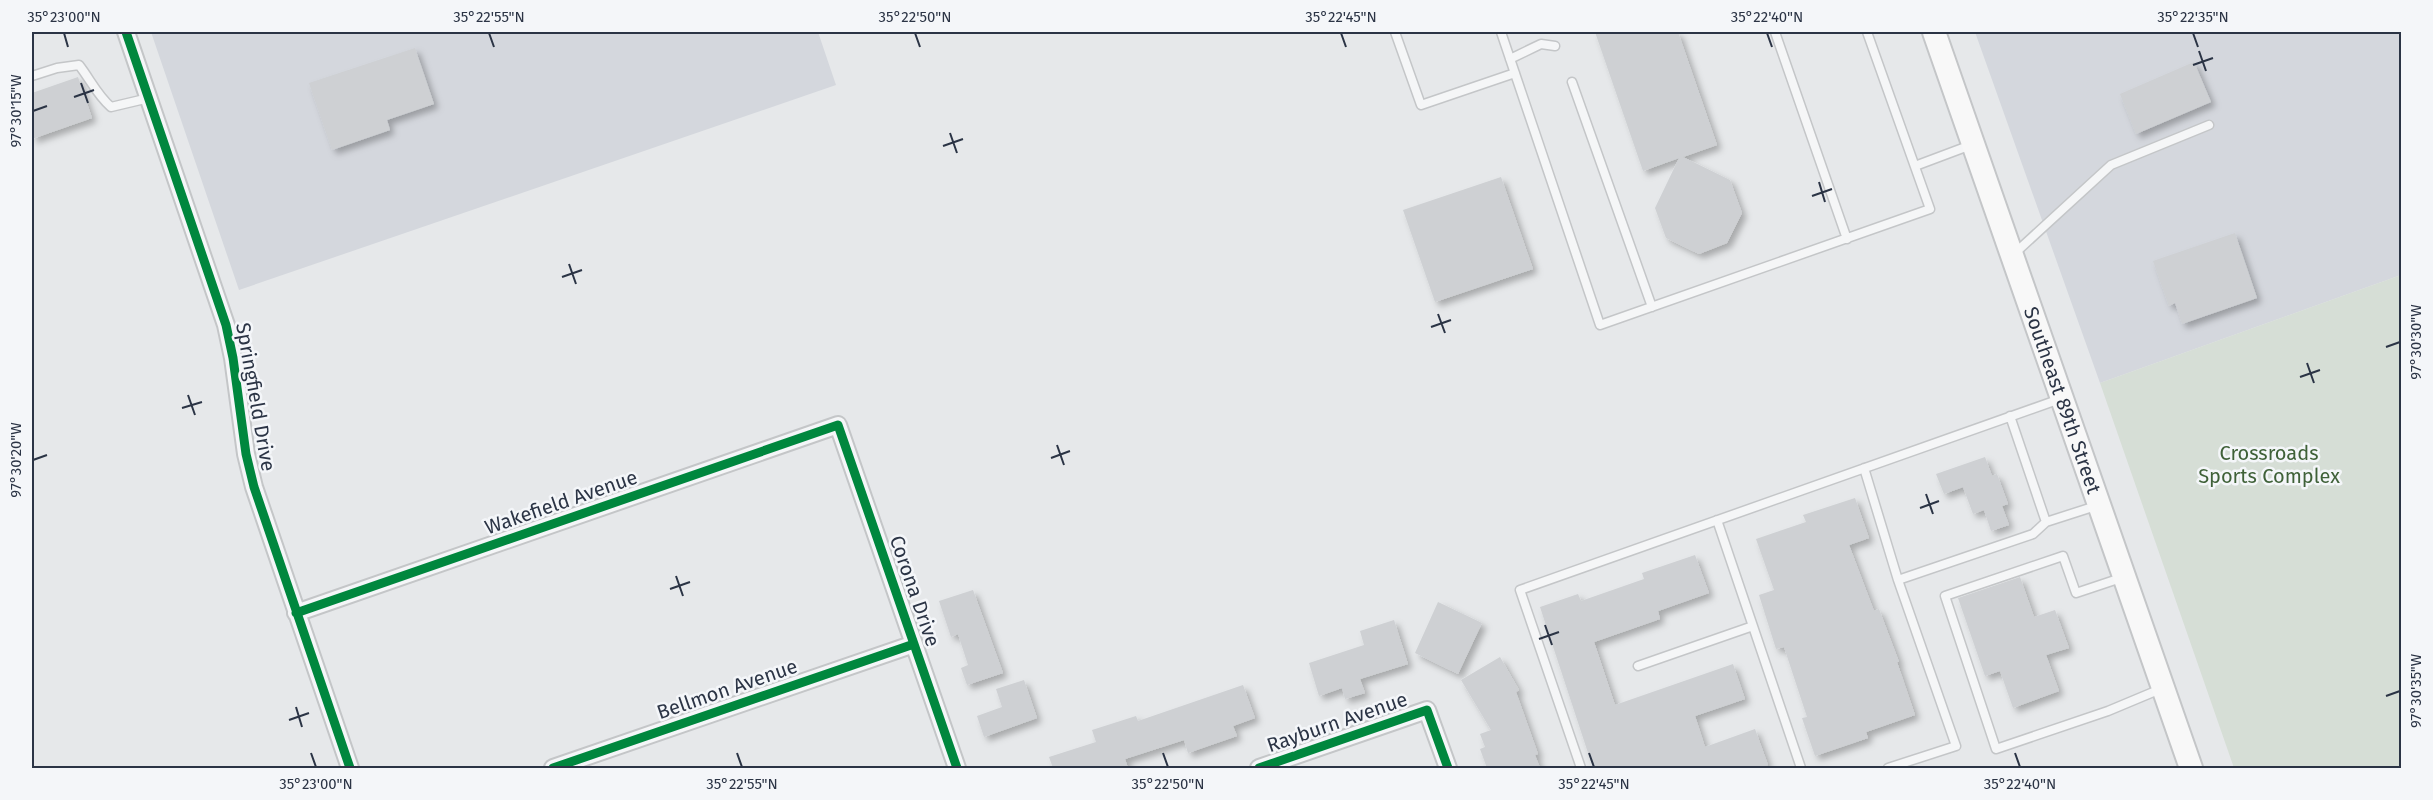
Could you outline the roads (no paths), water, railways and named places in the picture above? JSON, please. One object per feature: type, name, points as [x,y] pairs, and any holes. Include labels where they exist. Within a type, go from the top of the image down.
[{"type":"main road","name":"Southeast 89th Street","points":[[1934,32],[2191,768]]},
{"type":"street","name":"Springfield Drive","points":[[126,32],[223,315],[233,358],[246,454],[265,523],[350,768]]},
{"type":"street","name":"Wakefield Avenue","points":[[296,613],[838,424]]},
{"type":"street","name":"Corona Drive","points":[[838,424],[957,768]]},
{"type":"street","name":"Bellmon Avenue","points":[[553,768],[914,644]]},
{"type":"street","name":"Rayburn Avenue","points":[[1259,768],[1427,710],[1448,768]]},
{"type":"lane","points":[[1395,32],[1421,105],[1515,73]]},
{"type":"lane","points":[[1501,32],[1600,325],[1930,209],[1868,32]]},
{"type":"lane","points":[[1775,32],[1846,239]]},
{"type":"lane","points":[[1510,59],[1541,44],[1555,46]]},
{"type":"lane","points":[[32,76],[57,68],[79,65],[101,98],[111,107],[149,98]]},
{"type":"lane","points":[[1572,82],[1652,307]]},
{"type":"lane","points":[[2012,255],[2110,165],[2209,124]]},
{"type":"lane","points":[[1915,166],[1973,144]]},
{"type":"lane","points":[[1581,768],[1520,590],[2062,398]]},
{"type":"lane","points":[[2010,416],[2046,522]]},
{"type":"lane","points":[[1864,468],[1898,580],[1956,746],[1888,768]]},
{"type":"lane","points":[[1898,580],[2033,534],[2046,522],[2099,505]]},
{"type":"lane","points":[[1717,520],[1802,768]]},
{"type":"lane","points":[[2124,577],[2076,593],[2063,556],[1945,596],[1996,749],[2108,711],[2163,688]]},
{"type":"lane","points":[[1638,666],[1752,626]]},
{"type":"park label","name":"Crossroads Sports Complex","points":[[2269,464]]}]
